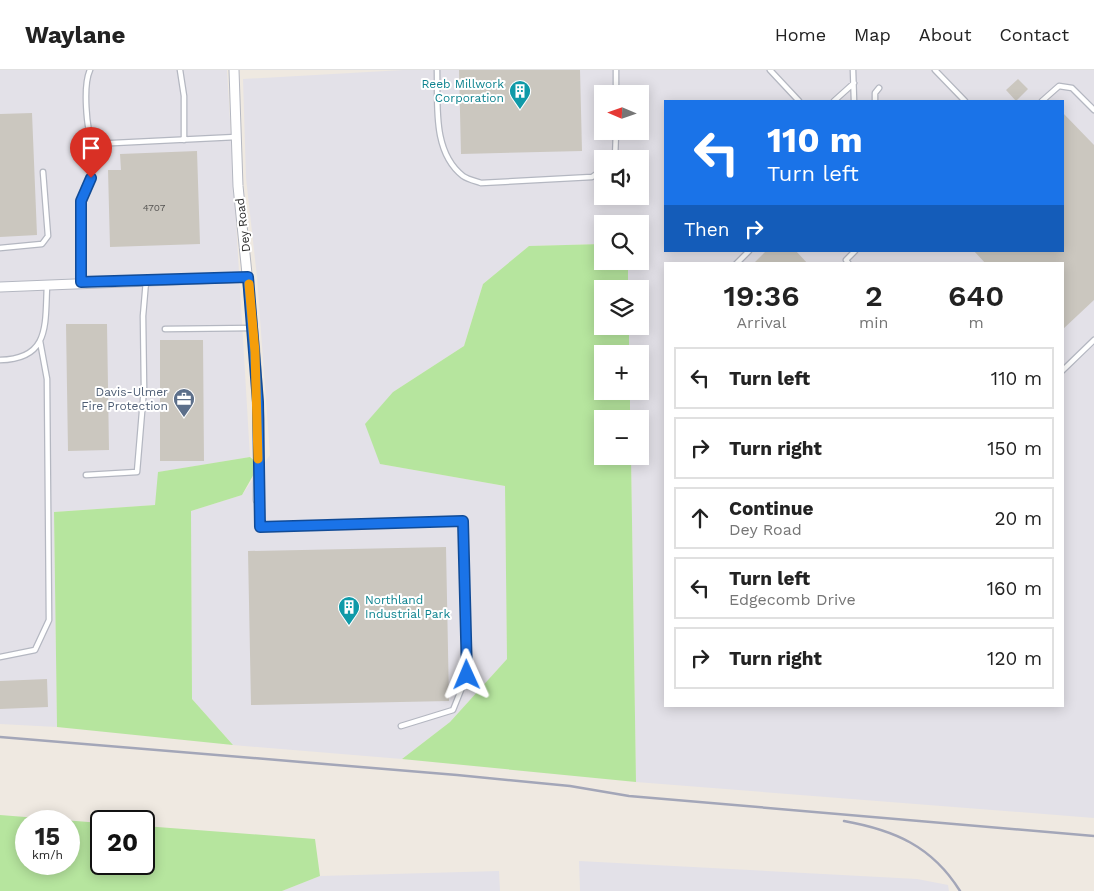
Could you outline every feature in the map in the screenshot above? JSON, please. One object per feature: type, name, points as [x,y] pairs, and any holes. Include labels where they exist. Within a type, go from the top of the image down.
[{"type":"street","name":"Dey Road","points":[[234,70],[238,186],[253,328],[258,419],[258,500]]},
{"type":"street","points":[[0,287],[81,282],[248,277]]},
{"type":"lane","points":[[81,282],[81,201],[91,178],[90,151],[93,144],[89,136],[86,85],[90,70]]},
{"type":"lane","points":[[180,70],[184,96],[184,140]]},
{"type":"lane","points":[[437,70],[440,138],[448,160],[463,176],[481,182],[490,182],[594,176]]},
{"type":"lane","points":[[616,70],[616,85]]},
{"type":"lane","points":[[770,70],[798,100]]},
{"type":"lane","points":[[854,70],[854,100]]},
{"type":"lane","points":[[935,70],[964,100]]},
{"type":"lane","points":[[835,100],[854,83]]},
{"type":"lane","points":[[1043,100],[1059,86],[1072,88],[1094,110]]},
{"type":"lane","points":[[875,100],[879,88]]},
{"type":"lane","points":[[93,144],[236,137]]},
{"type":"lane","points":[[0,248],[42,244],[48,236],[43,172]]},
{"type":"lane","points":[[738,262],[748,252]]},
{"type":"lane","points":[[848,262],[846,260],[855,252]]},
{"type":"lane","points":[[86,476],[137,472],[144,388],[143,316],[147,280]]},
{"type":"lane","points":[[0,360],[12,360],[32,353],[40,341],[44,327],[47,284]]},
{"type":"lane","points":[[165,329],[253,328]]},
{"type":"lane","points":[[1064,369],[1094,340]]},
{"type":"lane","points":[[0,657],[35,650],[49,620],[47,379],[40,341]]},
{"type":"lane","points":[[258,500],[260,527],[463,521],[467,675],[453,710],[401,726]]},
{"type":"shaded area","points":[[0,70],[227,70],[250,457],[159,472],[155,505],[54,512],[57,727],[0,724]]},
{"type":"shaded area","points":[[403,70],[1094,70],[1094,818],[636,782],[631,465],[649,465],[649,410],[630,410],[630,400],[649,400],[649,345],[629,345],[629,335],[649,335],[649,280],[628,280],[628,270],[649,270],[649,215],[594,215],[594,244],[529,246],[483,284],[464,346],[393,392],[380,464],[505,486],[507,659],[450,722],[402,759],[233,745],[192,699],[191,511],[242,495],[270,455],[257,277],[246,178],[243,79]]},
{"type":"shaded area","points":[[579,861],[917,879],[948,885],[949,891],[580,891]]},
{"type":"shaded area","points":[[499,871],[500,891],[282,891],[320,876]]},
{"type":"green space","points":[[594,244],[594,270],[628,270],[628,280],[594,280],[594,335],[629,335],[629,345],[594,345],[594,400],[630,400],[630,410],[594,410],[594,465],[631,465],[636,782],[402,759],[450,722],[507,659],[505,486],[380,464],[365,424],[393,392],[464,346],[483,284],[529,246]]},
{"type":"green space","points":[[250,457],[259,465],[242,495],[191,511],[192,699],[233,745],[57,727],[54,512],[155,505],[158,472]]},
{"type":"green space","points":[[0,815],[15,816],[15,875],[80,875],[80,821],[90,822],[90,875],[155,875],[155,827],[315,839],[320,876],[282,891],[0,891]]},
{"type":"building","name":"Reeb Millwork Corporation","points":[[459,70],[580,70],[582,151],[461,154]]},
{"type":"building","points":[[1018,79],[1028,89],[1017,100],[1006,90]]},
{"type":"building","points":[[32,113],[37,235],[0,237],[0,114]]},
{"type":"building","points":[[1064,114],[1094,145],[1094,300],[1064,328],[1064,262],[984,262],[975,252],[1064,252]]},
{"type":"building","points":[[197,151],[200,244],[110,247],[108,170],[121,170],[120,154]]},
{"type":"building","points":[[765,252],[797,252],[806,262],[755,262]]},
{"type":"building","points":[[66,324],[107,324],[109,450],[68,451]]},
{"type":"building","points":[[160,340],[203,340],[204,461],[160,461]]},
{"type":"building","name":"Northland Industrial Park","points":[[446,547],[449,701],[251,705],[248,551]]},
{"type":"building","points":[[47,679],[48,707],[0,709],[0,681]]},
{"type":"railway","points":[[0,737],[457,775],[570,786],[629,796],[1094,836]]},
{"type":"railway","points":[[844,821],[879,829],[910,842],[937,862],[960,891]]},
{"type":"slow traffic","points":[[249,284],[255,352],[258,459]]},
{"type":"place","name":"Reeb Millwork Corporation","points":[[520,110]]},
{"type":"place","name":"Davis-Ulmer Fire Protection","points":[[184,418]]},
{"type":"place","name":"Northland Industrial Park","points":[[349,626]]},
{"type":"route","points":[[91,178],[81,201],[81,282],[248,277],[258,402],[258,500],[260,527],[463,521],[467,675]]}]
